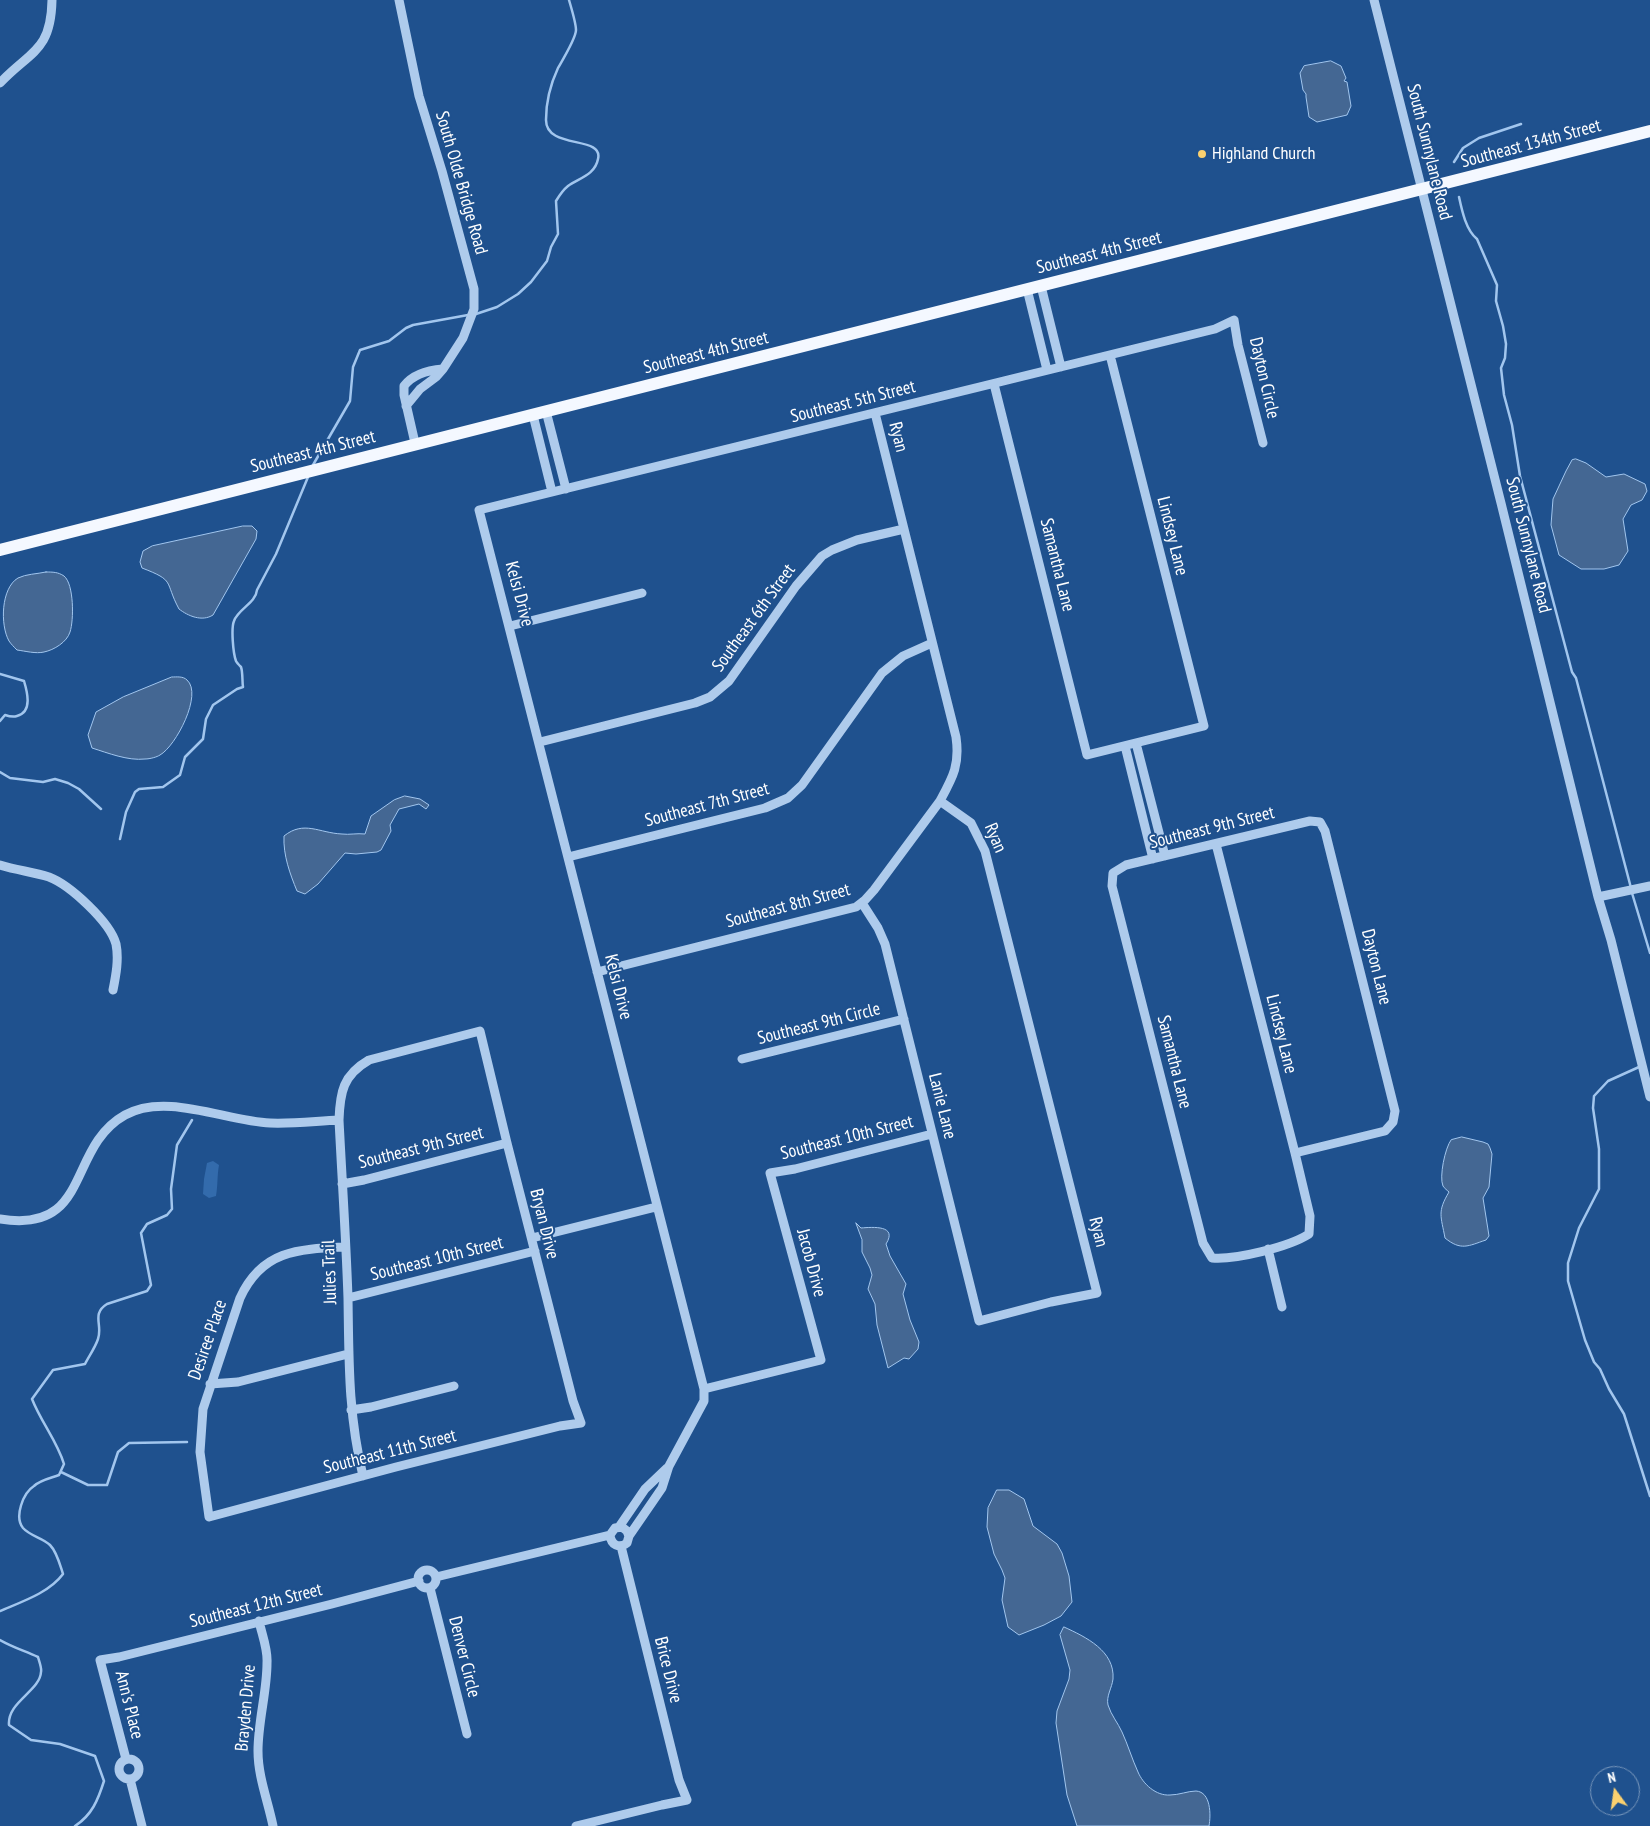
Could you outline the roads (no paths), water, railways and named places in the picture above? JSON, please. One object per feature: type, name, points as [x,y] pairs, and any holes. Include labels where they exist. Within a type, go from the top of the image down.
[{"type":"main road","name":"Southeast 134th Street","points":[[1421,190],[1650,131]]},
{"type":"main road","name":"Southeast 4th Street","points":[[0,550],[416,443],[1421,190]]},
{"type":"street","points":[[0,84],[44,41],[51,19],[52,0]]},
{"type":"street","name":"South Olde Bridge Road","points":[[399,0],[419,96],[442,171],[474,289],[474,309],[463,338],[443,369],[420,388],[406,406]]},
{"type":"street","name":"South Sunnylane Road","points":[[1374,0],[1598,897],[1611,940],[1650,1097]]},
{"type":"street","points":[[1041,286],[1060,367]]},
{"type":"street","points":[[1027,289],[1047,370]]},
{"type":"street","name":"Southeast 5th Street","points":[[479,510],[1215,329],[1234,320]]},
{"type":"street","name":"Dayton Circle","points":[[1234,320],[1238,345],[1263,442]]},
{"type":"street","name":"Lindsey Lane","points":[[1110,355],[1204,726],[1136,743]]},
{"type":"street","points":[[416,443],[403,389],[406,382],[428,372],[443,369]]},
{"type":"street","name":"Samantha Lane","points":[[994,384],[1088,755],[1125,746]]},
{"type":"street","points":[[546,411],[566,489]]},
{"type":"street","name":"Ryan","points":[[875,413],[958,749],[956,768],[940,801],[971,823],[986,851],[1097,1293],[1058,1300],[979,1321]]},
{"type":"street","points":[[533,415],[552,492]]},
{"type":"street","name":"Kelsi Drive","points":[[479,510],[540,742],[656,1207],[704,1389],[701,1407],[669,1466],[658,1496],[629,1536]]},
{"type":"street","name":"Southeast 6th Street","points":[[540,742],[694,703],[710,697],[729,681],[796,586],[822,556],[857,540],[904,529]]},
{"type":"street","points":[[0,543],[0,550]]},
{"type":"street","points":[[510,626],[642,593]]},
{"type":"street","name":"Southeast 7th Street","points":[[568,857],[741,814],[788,798],[802,785],[882,673],[903,656],[932,643]]},
{"type":"street","points":[[1153,859],[1125,746],[1136,743],[1165,856]]},
{"type":"street","name":"Southeast 8th Street","points":[[597,972],[841,912],[862,903],[874,890],[940,801]]},
{"type":"street","name":"Southeast 9th Street","points":[[1113,872],[1126,865],[1310,821],[1320,822]]},
{"type":"street","name":"Dayton Lane","points":[[1295,1153],[1385,1131],[1393,1122],[1395,1111],[1325,831],[1320,822]]},
{"type":"street","name":"Lindsey Lane","points":[[1216,844],[1310,1216],[1310,1234],[1298,1242],[1268,1249]]},
{"type":"street","points":[[0,865],[55,880],[64,885],[82,900],[104,923],[114,937],[117,953],[113,990]]},
{"type":"street","name":"Samantha Lane","points":[[1113,872],[1112,886],[1203,1243],[1212,1258],[1224,1259],[1268,1249]]},
{"type":"street","points":[[1598,897],[1650,886]]},
{"type":"street","name":"Lanie Lane","points":[[862,903],[878,928],[885,944],[979,1321]]},
{"type":"street","name":"Southeast 9th Circle","points":[[742,1059],[904,1019]]},
{"type":"street","name":"Julies Trail","points":[[362,1476],[351,1410],[348,1298],[339,1120],[341,1092],[354,1070],[369,1060],[480,1031]]},
{"type":"street","name":"Bryan Drive","points":[[480,1031],[534,1251],[573,1401],[581,1423]]},
{"type":"street","points":[[0,1219],[17,1222],[29,1221],[47,1216],[61,1207],[74,1189],[93,1148],[104,1132],[121,1117],[136,1110],[165,1106],[271,1123],[339,1120]]},
{"type":"street","name":"Southeast 10th Street","points":[[770,1174],[932,1134]]},
{"type":"street","name":"Southeast 9th Street","points":[[342,1184],[507,1144]]},
{"type":"street","name":"Jacob Drive","points":[[704,1389],[821,1360],[770,1174]]},
{"type":"street","points":[[532,1238],[656,1207]]},
{"type":"street","name":"Desiree Place","points":[[208,1517],[200,1434],[203,1409],[245,1286],[258,1270],[278,1257],[295,1251],[345,1247]]},
{"type":"street","points":[[1268,1249],[1282,1307]]},
{"type":"street","name":"Southeast 10th Street","points":[[348,1298],[534,1251]]},
{"type":"street","points":[[210,1384],[238,1382],[348,1354]]},
{"type":"street","points":[[351,1410],[371,1407],[454,1386]]},
{"type":"street","name":"Southeast 11th Street","points":[[208,1517],[560,1426],[581,1423]]},
{"type":"street","name":"Kelsi Drive","points":[[619,1527],[645,1489],[669,1466]]},
{"type":"street","points":[[436,1577],[610,1535],[613,1530],[619,1527],[624,1528],[629,1536],[627,1543],[621,1546],[613,1543],[610,1535]]},
{"type":"street","name":"Brice Drive","points":[[576,1826],[687,1800],[677,1771],[621,1546]]},
{"type":"street","points":[[426,1570],[433,1572],[436,1577],[436,1583],[430,1588],[424,1588],[418,1581],[420,1574],[426,1570]]},
{"type":"street","name":"Southeast 12th Street","points":[[100,1660],[332,1604],[418,1581]]},
{"type":"street","name":"Denver Circle","points":[[430,1588],[467,1734]]},
{"type":"street","name":"Brayden Drive","points":[[259,1621],[266,1647],[267,1664],[258,1734],[258,1761],[260,1778],[273,1826]]},
{"type":"street","name":"Ann's Place","points":[[100,1660],[126,1759]]},
{"type":"street","name":"Ann's Place","points":[[126,1759],[136,1763],[139,1769],[137,1774],[130,1779],[122,1777],[119,1772],[119,1766],[126,1759]]},
{"type":"street","name":"Ann's Place","points":[[130,1779],[142,1826]]},
{"type":"waterway","points":[[476,314],[497,307],[518,294],[531,282],[547,261],[551,247],[558,234],[556,201],[568,186],[594,169],[598,159],[597,152],[592,147],[555,135],[548,129],[546,120],[553,80],[569,49],[576,30],[569,0]]},
{"type":"waterway","points":[[1454,162],[1463,148],[1479,138],[1521,124]]},
{"type":"waterway","points":[[1459,197],[1467,225],[1477,239],[1497,285],[1496,301],[1506,344],[1505,358],[1501,368],[1504,395],[1512,425],[1520,476],[1572,672],[1576,678],[1631,888]]},
{"type":"waterway","points":[[313,465],[350,401],[353,367],[360,350],[389,341],[413,325],[468,315]]},
{"type":"waterway","points":[[120,839],[126,812],[135,792],[139,789],[163,787],[180,775],[185,757],[203,739],[206,719],[213,705],[243,687],[242,669],[236,661],[234,652],[233,624],[239,613],[254,599],[276,554],[308,477]]},
{"type":"waterway","points":[[0,674],[24,681],[28,701],[22,714],[17,716],[5,715],[0,721]]},
{"type":"waterway","points":[[0,772],[10,778],[43,782],[55,779],[68,783],[79,789],[101,809]]},
{"type":"waterway","points":[[1632,893],[1650,953]]},
{"type":"waterway","points":[[1639,1067],[1608,1081],[1594,1096],[1593,1108],[1599,1149],[1599,1189],[1579,1228],[1568,1263],[1568,1281],[1585,1340],[1594,1362],[1600,1369],[1624,1414],[1650,1496]]},
{"type":"waterway","points":[[0,1611],[42,1592],[63,1574],[52,1548],[26,1531],[19,1518],[23,1499],[30,1489],[39,1482],[59,1475],[64,1464],[32,1399],[53,1370],[85,1364],[98,1339],[98,1316],[102,1308],[107,1304],[147,1291],[151,1285],[141,1233],[147,1224],[167,1215],[172,1209],[171,1189],[177,1145],[192,1120]]},
{"type":"waterway","points":[[61,1472],[88,1485],[107,1485],[118,1452],[129,1443],[187,1442]]},
{"type":"waterway","points":[[0,1640],[38,1657],[41,1669],[39,1679],[35,1685],[13,1710],[9,1725],[31,1740],[60,1744],[95,1756],[104,1781],[94,1806],[86,1817],[75,1826]]},
{"type":"place","name":"Highland Church","points":[[1202,154]]}]
